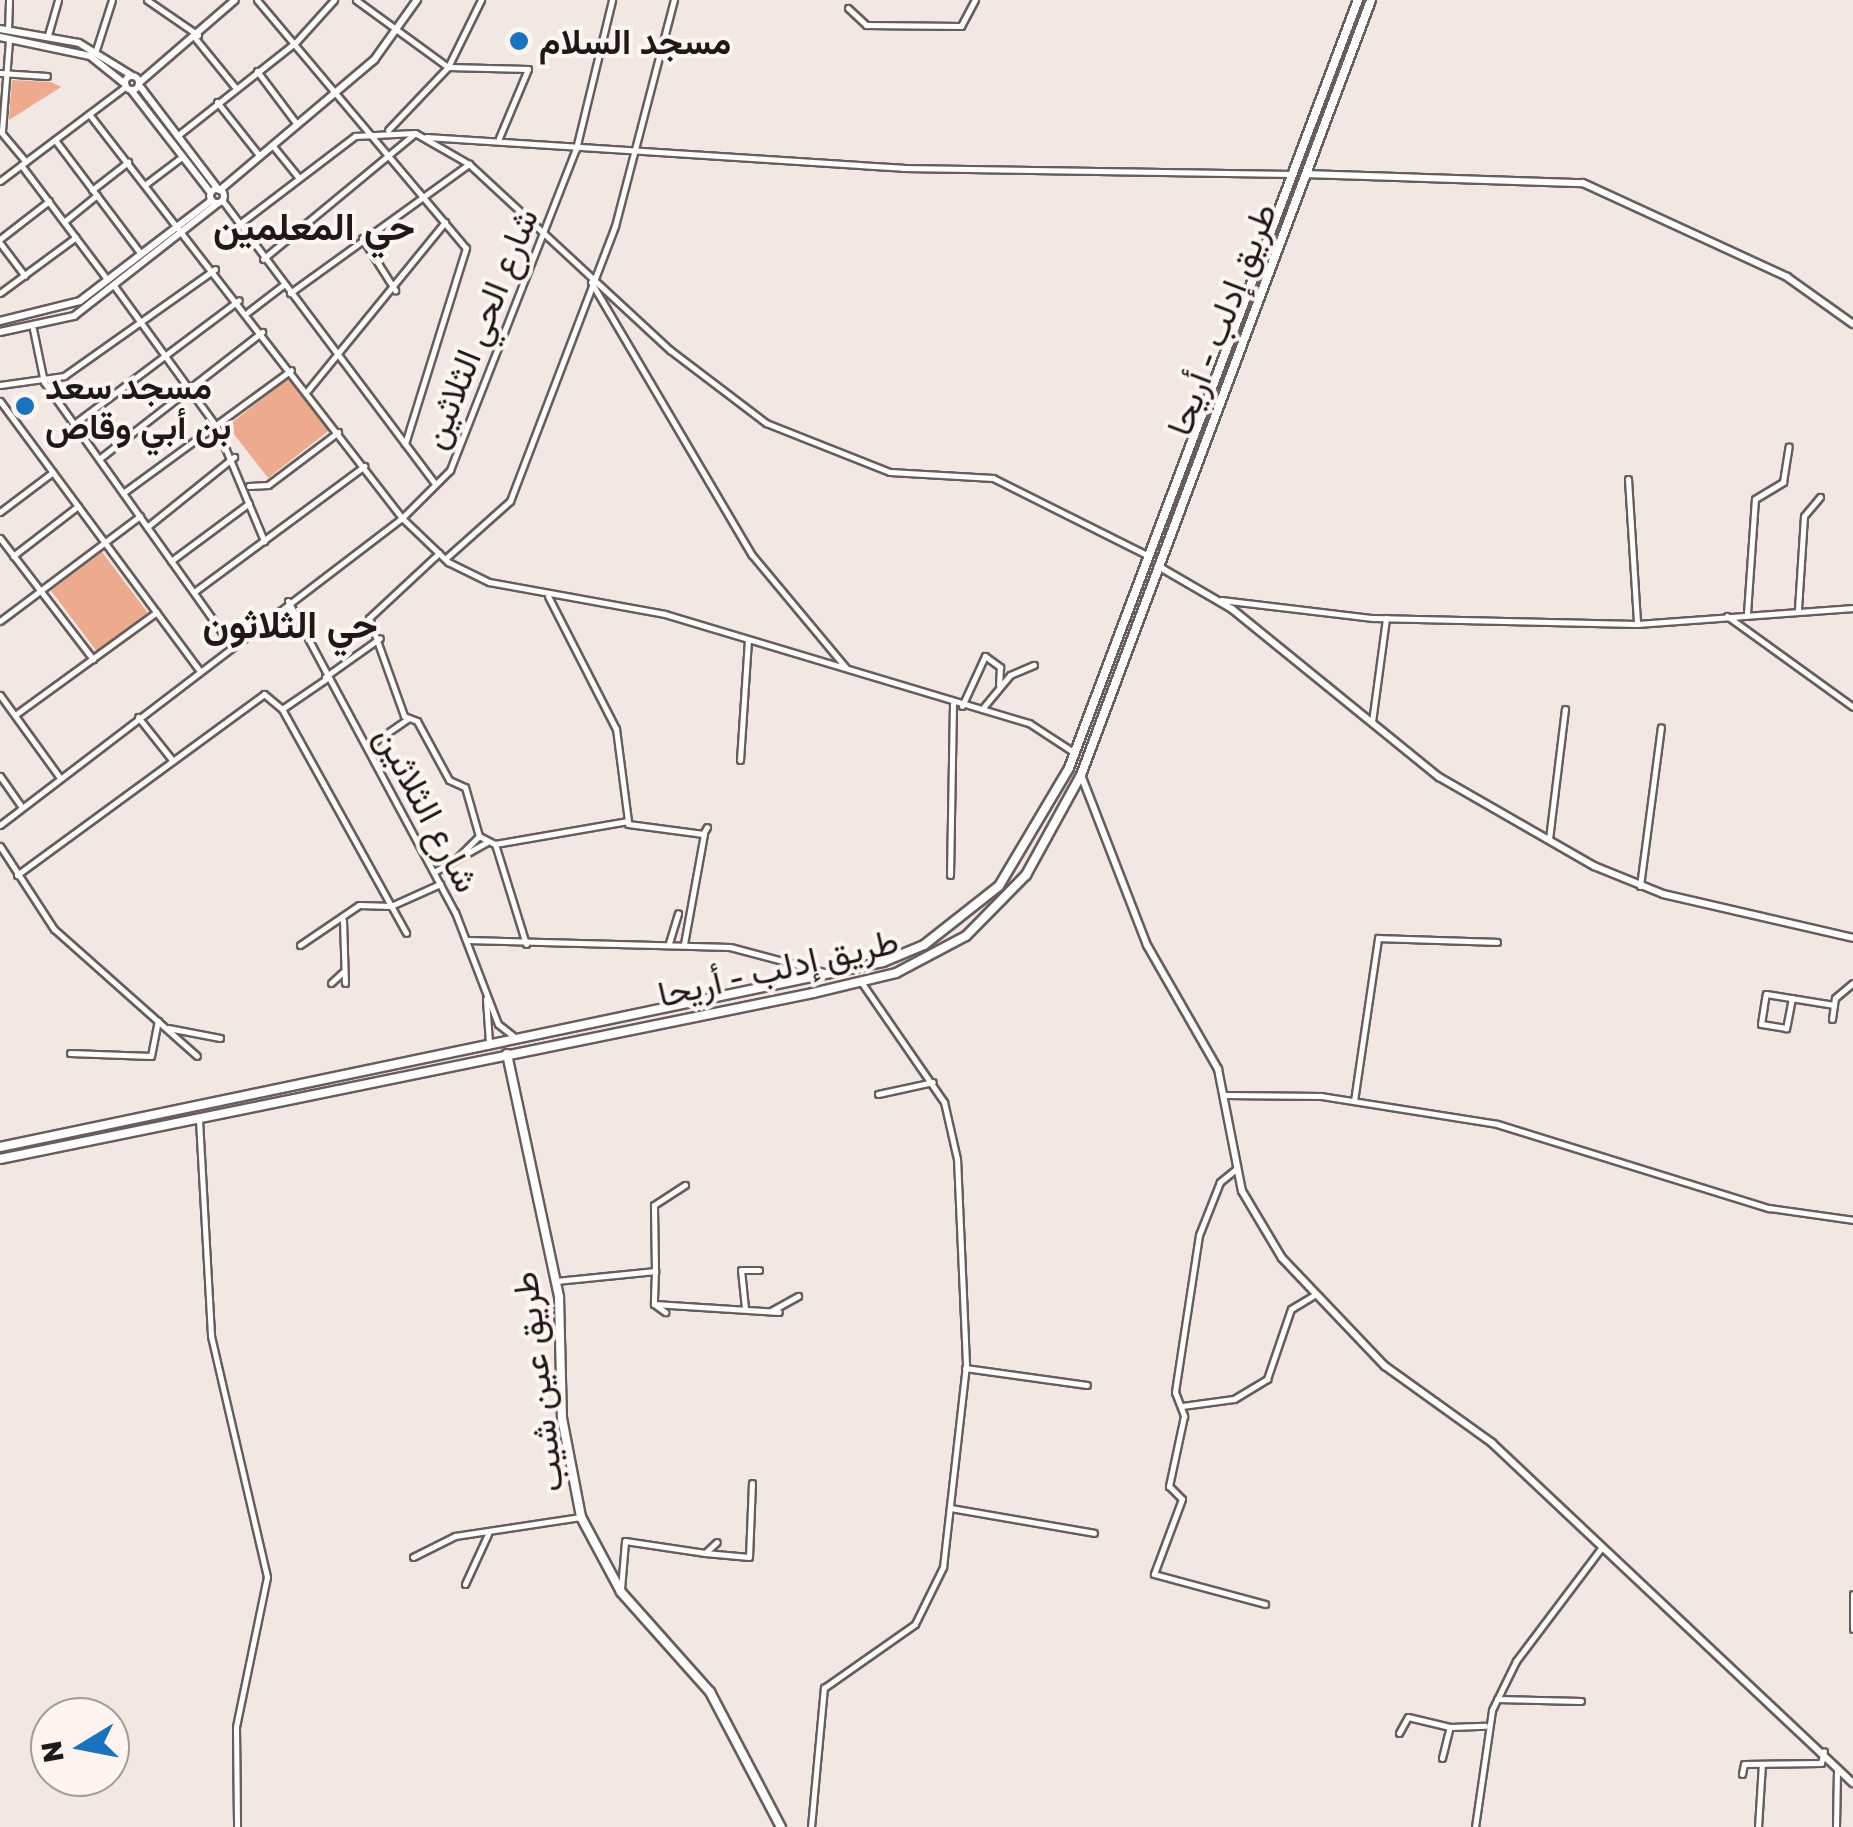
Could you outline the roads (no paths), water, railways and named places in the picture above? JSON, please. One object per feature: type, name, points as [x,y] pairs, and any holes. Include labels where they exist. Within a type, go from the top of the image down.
[{"type":"main road","name":"طريق إدلب - أريحا","points":[[0,1146],[828,973],[924,945],[999,886],[1043,826],[1075,753],[1358,0]]},
{"type":"main road","name":"طريق إدلب - أريحا","points":[[0,1159],[860,980],[934,957],[966,936],[1026,875],[1081,774],[1372,0]]},
{"type":"main road","points":[[1282,201],[1293,206]]},
{"type":"main road","points":[[1110,658],[1121,663]]},
{"type":"main road","points":[[559,1032],[561,1042]]},
{"type":"main road","name":"طريق عين شيب","points":[[507,1054],[556,1281],[562,1418],[582,1517],[621,1592],[710,1692],[781,1827]]},
{"type":"street","points":[[9,0],[1,131],[107,280]]},
{"type":"street","points":[[48,34],[58,0]]},
{"type":"street","points":[[96,50],[112,0]]},
{"type":"street","points":[[147,0],[173,16]]},
{"type":"street","points":[[157,0],[197,37],[236,87]]},
{"type":"street","points":[[0,181],[197,37],[235,0]]},
{"type":"street","points":[[257,0],[339,88],[466,248],[406,444]]},
{"type":"street","points":[[177,136],[296,42],[334,0]]},
{"type":"street","points":[[356,0],[448,66],[528,69],[499,138]]},
{"type":"street","points":[[0,332],[33,329],[74,316],[185,232],[258,154],[400,32],[417,0]]},
{"type":"street","points":[[386,132],[448,66],[481,0]]},
{"type":"street","name":"شارع الحي الثلاثين","points":[[0,825],[288,601],[402,518],[466,444],[576,150],[612,0]]},
{"type":"street","points":[[445,559],[510,500],[638,155],[674,0]]},
{"type":"street","points":[[848,8],[866,25],[961,26],[975,0]]},
{"type":"street","points":[[6,32],[90,56],[132,85],[177,136],[238,225],[434,482]]},
{"type":"street","points":[[0,37],[6,32],[48,34],[96,50],[131,75],[132,85],[182,156],[217,196]]},
{"type":"street","points":[[257,71],[296,123]]},
{"type":"street","points":[[4,73],[48,76]]},
{"type":"street","points":[[217,102],[258,154]]},
{"type":"street","points":[[89,114],[216,269],[402,518],[445,559],[548,596],[664,614],[953,704],[1028,723],[1075,753]]},
{"type":"street","points":[[263,258],[394,159],[414,133]]},
{"type":"street","points":[[238,225],[355,136],[414,133],[468,164],[592,281],[752,555],[849,671]]},
{"type":"street","points":[[423,137],[499,138],[638,155],[1292,174]]},
{"type":"street","points":[[55,140],[140,253]]},
{"type":"street","points":[[271,144],[299,178]]},
{"type":"street","points":[[146,184],[182,156]]},
{"type":"street","points":[[64,221],[128,162]]},
{"type":"street","points":[[290,293],[420,192],[468,164]]},
{"type":"street","points":[[1305,174],[1584,182],[1787,277],[1853,324]]},
{"type":"street","points":[[0,320],[58,311],[107,280],[217,196]]},
{"type":"street","points":[[25,276],[0,239],[49,201]]},
{"type":"street","points":[[307,391],[395,290],[444,222]]},
{"type":"street","points":[[0,293],[76,237]]},
{"type":"street","points":[[362,237],[395,290]]},
{"type":"street","points":[[0,384],[44,382],[143,324],[216,269]]},
{"type":"street","points":[[592,281],[766,424],[890,472],[993,478],[1150,556]]},
{"type":"street","points":[[248,312],[283,285]]},
{"type":"street","points":[[115,287],[216,426],[248,486],[264,540]]},
{"type":"street","points":[[74,424],[239,300]]},
{"type":"street","points":[[33,329],[44,382],[232,645]]},
{"type":"street","points":[[99,459],[263,332]]},
{"type":"street","points":[[123,493],[291,370]]},
{"type":"street","points":[[0,400],[200,670]]},
{"type":"street","points":[[248,486],[268,485],[338,432]]},
{"type":"street","points":[[1746,613],[1755,499],[1784,482],[1789,446]]},
{"type":"street","points":[[148,527],[234,457]]},
{"type":"street","points":[[194,592],[364,466]]},
{"type":"street","points":[[0,512],[53,472]]},
{"type":"street","points":[[1628,479],[1637,624]]},
{"type":"street","points":[[1798,609],[1804,516],[1820,497]]},
{"type":"street","points":[[172,561],[250,503]]},
{"type":"street","points":[[13,556],[78,506]]},
{"type":"street","points":[[0,620],[140,516]]},
{"type":"street","points":[[0,538],[93,659]]},
{"type":"street","points":[[438,553],[370,618],[409,718],[449,780],[464,787],[479,836],[496,844],[628,824],[705,830],[684,944]]},
{"type":"street","points":[[1157,566],[1218,600],[1439,778],[1549,842],[1640,886],[1853,938]]},
{"type":"street","points":[[548,596],[616,730],[628,824]]},
{"type":"street","points":[[1218,600],[1386,618],[1637,624],[1798,609],[1853,608]]},
{"type":"street","name":"شارع الثلاثين","points":[[288,601],[440,884],[467,940],[498,1024],[518,1040]]},
{"type":"street","points":[[15,715],[156,612]]},
{"type":"street","points":[[1727,616],[1853,708]]},
{"type":"street","points":[[1372,722],[1386,618]]},
{"type":"street","points":[[282,709],[380,638]]},
{"type":"street","points":[[740,760],[748,640]]},
{"type":"street","points":[[962,706],[985,656],[1000,667],[1000,684]]},
{"type":"street","points":[[982,709],[1000,684],[1034,665]]},
{"type":"street","points":[[18,875],[264,694],[282,709],[406,933]]},
{"type":"street","points":[[0,696],[60,778]]},
{"type":"street","points":[[950,875],[953,704]]},
{"type":"street","points":[[1549,842],[1565,709]]},
{"type":"street","points":[[138,717],[173,762]]},
{"type":"street","points":[[367,747],[409,718]]},
{"type":"street","points":[[1640,886],[1660,726]]},
{"type":"street","points":[[1081,774],[1147,945],[1195,1022],[1225,1095],[1236,1170],[1256,1221],[1314,1295],[1601,1548],[1824,1751],[1853,1783]]},
{"type":"street","points":[[0,776],[22,807]]},
{"type":"street","points":[[456,859],[479,836]]},
{"type":"street","points":[[434,872],[487,842]]},
{"type":"street","points":[[496,844],[526,944]]},
{"type":"street","points":[[0,846],[67,943],[198,1056]]},
{"type":"street","points":[[300,945],[359,905],[391,906],[440,884]]},
{"type":"street","points":[[669,943],[678,913]]},
{"type":"street","points":[[342,920],[344,983]]},
{"type":"street","points":[[1354,1101],[1378,938],[1497,942]]},
{"type":"street","points":[[467,940],[684,944],[828,973]]},
{"type":"street","points":[[331,983],[343,972]]},
{"type":"street","points":[[810,1827],[824,1688],[915,1624],[943,1567],[965,1368],[957,1158],[933,1082],[860,980]]},
{"type":"street","points":[[1832,1019],[1834,1005],[1853,983]]},
{"type":"street","points":[[484,987],[489,1046]]},
{"type":"street","points":[[1792,998],[1786,1028],[1761,1024],[1766,994],[1792,998],[1834,1005]]},
{"type":"street","points":[[70,1054],[152,1056],[158,1021]]},
{"type":"street","points":[[165,1028],[220,1038]]},
{"type":"street","points":[[878,1094],[933,1082]]},
{"type":"street","points":[[1225,1095],[1354,1101],[1541,1134],[1770,1208],[1853,1220]]},
{"type":"street","points":[[199,1120],[211,1336],[266,1577],[236,1727],[237,1827]]},
{"type":"street","points":[[1236,1170],[1220,1182],[1199,1235],[1175,1392],[1181,1407],[1169,1486],[1182,1499],[1154,1574],[1265,1604]]},
{"type":"street","points":[[654,1304],[654,1205],[685,1185]]},
{"type":"street","points":[[745,1308],[741,1270],[759,1270]]},
{"type":"street","points":[[556,1281],[655,1271]]},
{"type":"street","points":[[1181,1407],[1234,1399],[1267,1380],[1291,1309],[1314,1295]]},
{"type":"street","points":[[654,1304],[775,1311],[798,1296]]},
{"type":"street","points":[[654,1304],[665,1312]]},
{"type":"street","points":[[965,1368],[1087,1385]]},
{"type":"street","points":[[621,1592],[624,1541],[749,1557],[752,1483]]},
{"type":"street","points":[[950,1508],[1094,1533]]},
{"type":"street","points":[[413,1557],[455,1536],[582,1517]]},
{"type":"street","points":[[465,1584],[488,1534]]},
{"type":"street","points":[[705,1553],[717,1542]]},
{"type":"street","points":[[1475,1827],[1485,1726],[1497,1699],[1601,1548]]},
{"type":"street","points":[[1853,1594],[1853,1629]]},
{"type":"street","points":[[1497,1699],[1581,1701]]},
{"type":"street","points":[[1398,1733],[1408,1717],[1450,1727],[1485,1726]]},
{"type":"street","points":[[1442,1758],[1450,1727]]},
{"type":"street","points":[[1742,1774],[1744,1764],[1821,1763],[1824,1751]]},
{"type":"street","points":[[1758,1827],[1762,1764]]},
{"type":"street","points":[[1836,1827],[1838,1766]]},
{"type":"place","name":"مسجد السلام","points":[[519,41]]},
{"type":"place","name":"مسجد سعد بن أبي وقاص","points":[[25,406]]},
{"type":"district","name":"حي المعلمين","points":[[314,226]]},
{"type":"district","name":"حي الثلاثون","points":[[290,624]]}]
